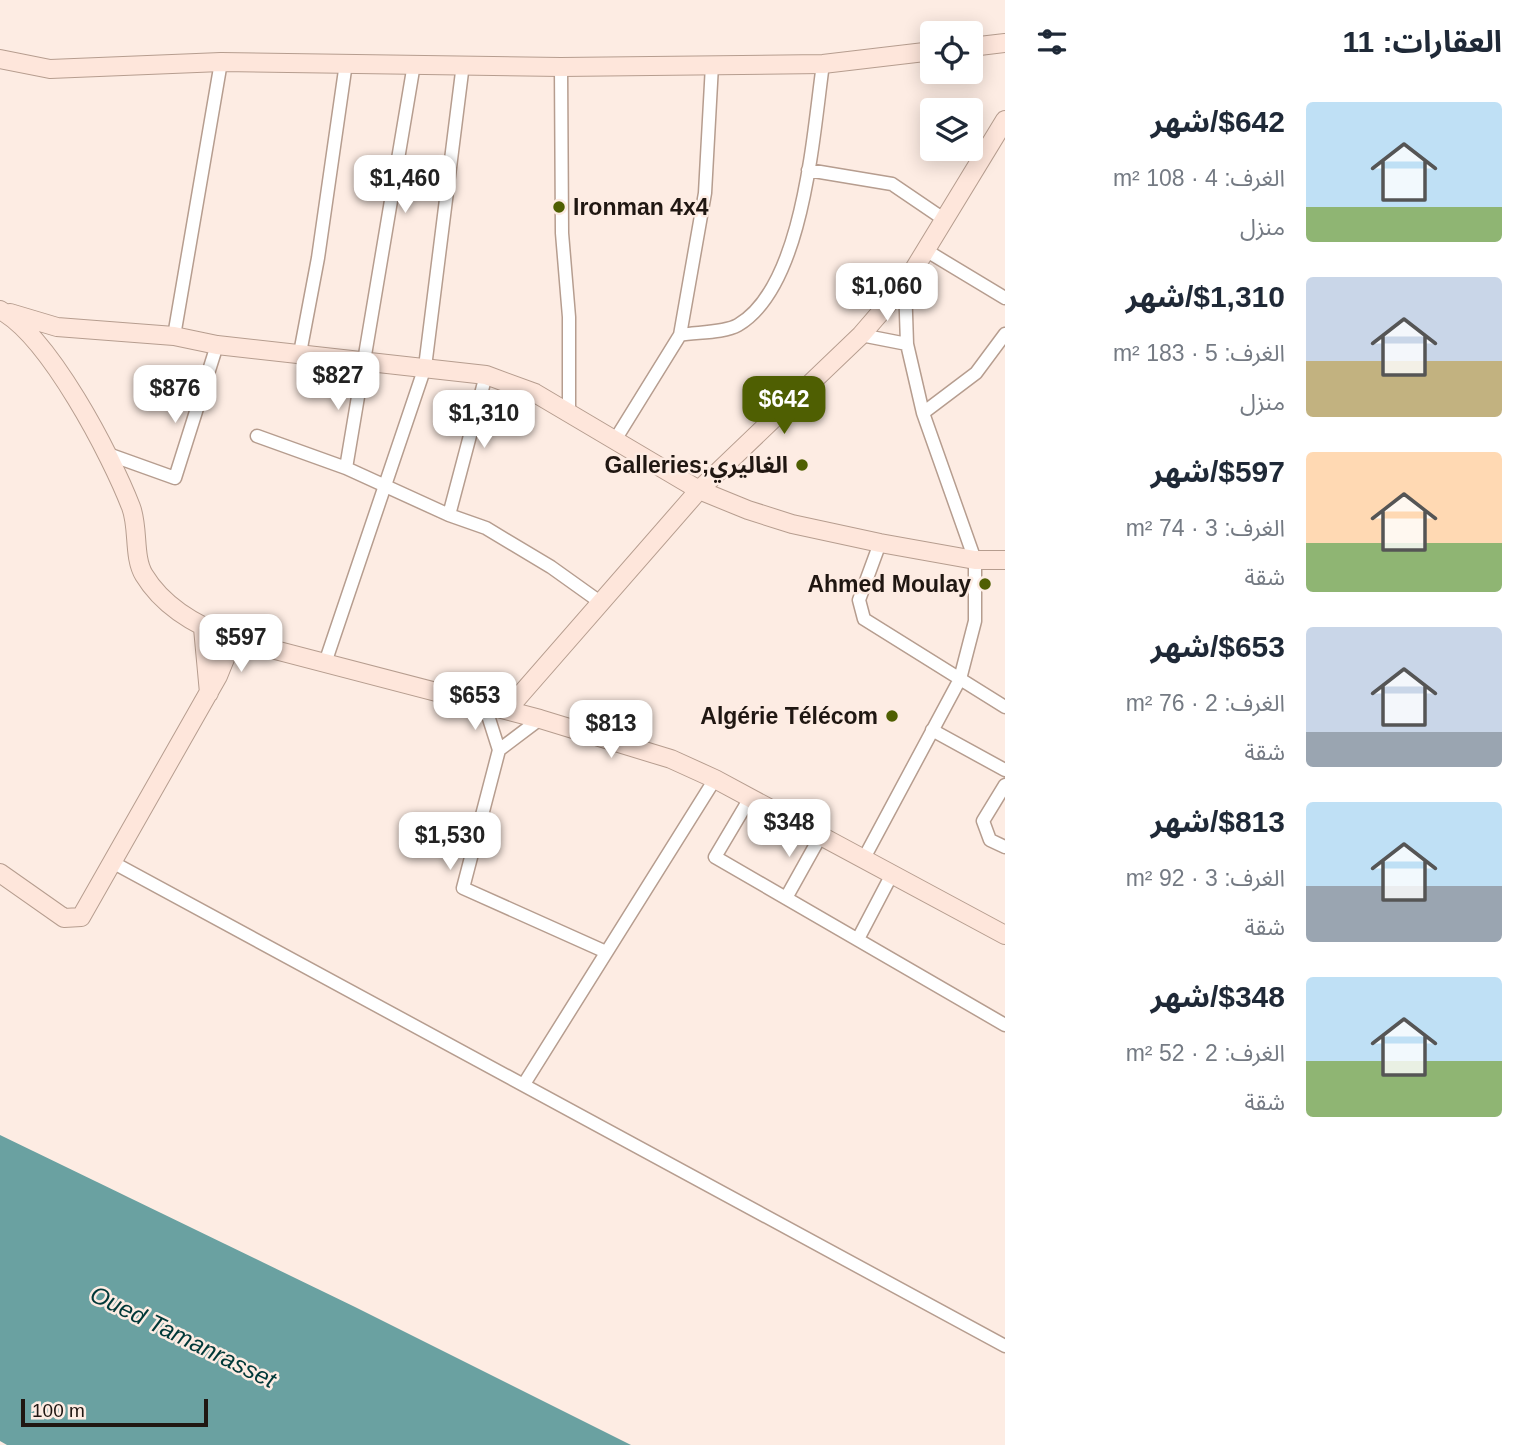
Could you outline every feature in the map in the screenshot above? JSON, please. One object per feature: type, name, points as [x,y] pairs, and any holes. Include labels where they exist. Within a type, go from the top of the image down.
[{"type":"street","points":[[983,46],[1005,43]]},
{"type":"street","points":[[0,59],[51,69],[221,62],[561,67],[823,64],[920,53]]},
{"type":"street","points":[[174,336],[221,62]]},
{"type":"street","points":[[300,353],[318,258],[346,63]]},
{"type":"street","points":[[346,468],[414,64]]},
{"type":"street","points":[[325,663],[387,488],[425,367],[463,64]]},
{"type":"street","points":[[680,335],[737,326],[764,302],[788,259],[808,170],[823,64]]},
{"type":"street","points":[[615,440],[680,335],[705,193],[712,65]]},
{"type":"street","points":[[561,67],[562,233],[569,317],[569,411]]},
{"type":"street","points":[[507,710],[699,490],[861,335],[905,284],[1005,120]]},
{"type":"street","points":[[808,170],[892,184],[945,220]]},
{"type":"street","points":[[927,251],[1005,298]]},
{"type":"street","points":[[863,860],[960,679],[975,621],[975,561],[923,413],[907,344],[905,284]]},
{"type":"street","points":[[0,291],[2,310],[30,334],[51,362],[108,454],[132,510],[142,573],[160,596],[203,628],[233,639],[540,719],[671,759],[715,779],[1005,935]]},
{"type":"street","points":[[2,310],[57,327],[174,336],[216,345],[486,375],[535,393],[569,411],[699,490],[792,524],[975,561],[1005,560]]},
{"type":"street","points":[[51,362],[50,344],[57,327]]},
{"type":"street","points":[[923,413],[976,373],[1005,334]]},
{"type":"street","points":[[861,335],[907,344]]},
{"type":"street","points":[[108,454],[175,478],[216,345]]},
{"type":"street","points":[[449,515],[486,375]]},
{"type":"street","points":[[257,436],[346,468],[449,515],[496,533],[551,566],[600,602]]},
{"type":"street","points":[[880,543],[859,600],[864,620],[1005,707]]},
{"type":"street","points":[[203,628],[209,693]]},
{"type":"street","points":[[0,873],[64,918],[81,916],[209,693],[233,639]]},
{"type":"street","points":[[484,704],[499,750],[463,888],[606,952]]},
{"type":"street","points":[[499,750],[540,719]]},
{"type":"street","points":[[932,730],[1005,770]]},
{"type":"street","points":[[524,1084],[715,779]]},
{"type":"street","points":[[1005,785],[983,821],[990,839],[1005,847]]},
{"type":"street","points":[[750,798],[715,857],[1005,1025]]},
{"type":"street","points":[[786,898],[820,837]]},
{"type":"street","points":[[112,862],[1001,1344],[1005,1328]]},
{"type":"street","points":[[858,939],[891,876]]},
{"type":"water","name":"Oued Tamanrasset","points":[[0,1135],[355,1307],[631,1445],[7,1445],[0,1441]]},
{"type":"place","name":"Ironman 4x4","points":[[559,207]]},
{"type":"place","name":"Galleries;الغاليري","points":[[802,465]]},
{"type":"place","name":"Ahmed Moulay","points":[[985,584]]},
{"type":"place","name":"Algérie Télécom","points":[[892,716]]}]
